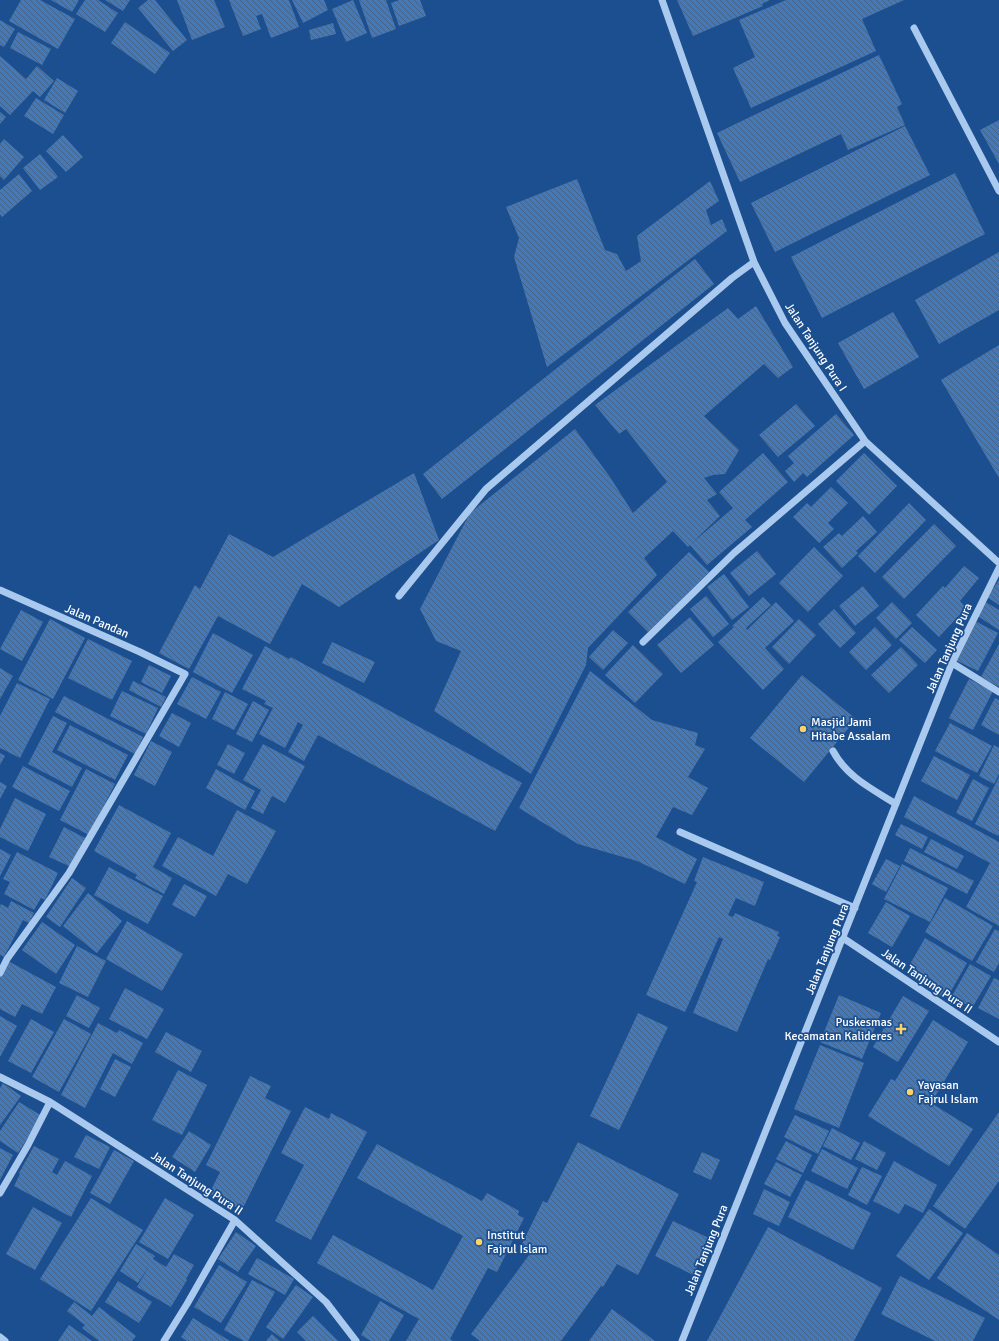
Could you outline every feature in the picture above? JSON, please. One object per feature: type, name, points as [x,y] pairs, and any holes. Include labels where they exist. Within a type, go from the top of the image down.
[{"type":"street","name":"Jalan Tanjung Pura I","points":[[662,0],[754,262],[785,323],[865,440],[999,563]]},
{"type":"street","points":[[914,28],[999,191]]},
{"type":"street","points":[[399,596],[486,489],[732,278],[754,262]]},
{"type":"street","points":[[643,642],[734,553],[865,440]]},
{"type":"street","name":"Jalan Tanjung Pura","points":[[682,1341],[856,908],[952,663],[999,568]]},
{"type":"street","name":"Jalan Pandan","points":[[0,590],[140,652],[185,674],[69,873],[7,959],[0,973]]},
{"type":"street","points":[[952,663],[999,692]]},
{"type":"street","points":[[833,750],[839,762],[852,776],[896,804]]},
{"type":"street","points":[[680,832],[856,908]]},
{"type":"street","name":"Jalan Tanjung Pura II","points":[[843,938],[999,1042]]},
{"type":"street","name":"Jalan Tanjung Pura II","points":[[0,1077],[50,1102],[235,1220],[326,1302],[356,1341]]},
{"type":"street","points":[[0,1193],[28,1145],[50,1102]]},
{"type":"street","points":[[164,1341],[235,1220]]},
{"type":"street","points":[[0,1338],[5,1341]]},
{"type":"building","points":[[21,0],[40,0],[75,19],[58,49],[9,21]]},
{"type":"building","points":[[51,0],[79,0],[72,12]]},
{"type":"building","points":[[85,0],[98,0],[118,13],[105,32],[76,14]]},
{"type":"building","points":[[105,0],[130,0],[123,11]]},
{"type":"building","points":[[148,0],[155,0],[187,40],[173,51],[138,8]]},
{"type":"building","points":[[177,0],[214,0],[225,27],[192,40]]},
{"type":"building","points":[[229,0],[289,0],[299,27],[271,38],[262,14],[256,16],[261,29],[243,36]]},
{"type":"building","points":[[292,0],[324,0],[328,10],[303,23]]},
{"type":"building","points":[[353,0],[367,33],[346,42],[332,9]]},
{"type":"building","points":[[359,0],[386,0],[396,29],[372,38]]},
{"type":"building","points":[[399,0],[420,0],[426,16],[399,26],[391,3]]},
{"type":"building","points":[[677,0],[770,0],[762,4],[763,6],[693,36]]},
{"type":"building","points":[[786,0],[904,0],[862,19],[876,51],[751,108],[733,68],[755,57],[739,20]]},
{"type":"building","points":[[0,20],[15,29],[4,47],[0,45]]},
{"type":"building","points":[[125,22],[170,53],[155,74],[111,43]]},
{"type":"building","points":[[333,23],[336,34],[311,40],[309,30]]},
{"type":"building","points":[[18,32],[51,49],[42,65],[10,48]]},
{"type":"building","points":[[879,55],[902,104],[897,107],[905,125],[848,150],[841,134],[740,182],[717,133]]},
{"type":"building","points":[[0,56],[26,79],[37,66],[54,81],[40,97],[33,91],[10,115],[0,106]]},
{"type":"building","points":[[57,78],[78,91],[65,113],[44,100]]},
{"type":"building","points":[[36,98],[64,115],[53,134],[24,116]]},
{"type":"building","points":[[0,112],[6,117],[0,124]]},
{"type":"building","points":[[999,120],[999,164],[980,130]]},
{"type":"building","points":[[905,126],[930,175],[775,252],[751,203]]},
{"type":"building","points":[[63,135],[83,157],[66,172],[46,151]]},
{"type":"building","points":[[4,139],[24,157],[4,180],[0,176],[0,144]]},
{"type":"building","points":[[40,154],[58,177],[40,190],[23,168]]},
{"type":"building","points":[[955,173],[985,234],[822,318],[791,257]]},
{"type":"building","points":[[19,174],[32,191],[2,217],[0,214],[0,190]]},
{"type":"building","points":[[577,179],[605,250],[617,254],[626,271],[641,261],[637,236],[710,181],[719,201],[706,210],[711,225],[722,219],[727,231],[547,367],[514,257],[519,238],[506,207]]},
{"type":"building","points":[[999,252],[999,310],[939,344],[915,300]]},
{"type":"building","points":[[695,259],[714,284],[442,499],[423,474]]},
{"type":"building","points":[[756,306],[793,367],[778,378],[764,364],[704,416],[739,450],[725,474],[713,475],[704,478],[717,494],[707,500],[720,516],[692,543],[733,508],[719,492],[763,453],[788,482],[745,520],[752,527],[707,565],[690,545],[688,547],[673,531],[644,558],[657,575],[588,648],[586,665],[531,774],[434,711],[461,651],[436,641],[420,609],[470,513],[575,429],[610,477],[633,513],[667,482],[626,429],[619,434],[595,405],[728,308],[738,319]]},
{"type":"building","points":[[893,312],[919,357],[864,389],[838,343]]},
{"type":"building","points":[[999,345],[999,478],[941,380]]},
{"type":"building","points":[[796,404],[815,426],[778,457],[759,435]]},
{"type":"building","points":[[836,414],[854,435],[807,477],[803,473],[794,482],[785,471],[794,463],[788,456]]},
{"type":"building","points":[[864,453],[897,486],[869,515],[836,481]]},
{"type":"building","points":[[414,473],[439,540],[339,607],[302,584],[270,644],[218,616],[189,669],[159,653],[195,585],[200,589],[229,534],[273,557]]},
{"type":"building","points":[[831,487],[848,503],[828,523],[834,529],[819,543],[793,517],[807,503],[811,507]]},
{"type":"building","points":[[909,503],[926,520],[875,573],[858,556]]},
{"type":"building","points":[[863,516],[877,532],[856,551],[858,553],[842,568],[823,547],[839,533],[842,536]]},
{"type":"building","points":[[934,524],[956,546],[904,599],[882,577]]},
{"type":"building","points":[[814,547],[843,576],[808,612],[779,583]]},
{"type":"building","points":[[757,551],[776,574],[749,596],[730,573]]},
{"type":"building","points":[[689,552],[709,572],[648,632],[628,612]]},
{"type":"building","points":[[964,566],[979,578],[960,601],[966,608],[939,637],[916,615],[943,586],[945,588]]},
{"type":"building","points":[[724,574],[749,607],[732,620],[707,587]]},
{"type":"building","points":[[999,580],[999,605],[987,597]]},
{"type":"building","points":[[863,586],[879,606],[855,626],[839,606]]},
{"type":"building","points":[[706,596],[729,624],[713,637],[690,609]]},
{"type":"building","points":[[763,597],[771,605],[746,628],[747,630],[776,602],[794,621],[765,648],[784,669],[763,690],[718,642],[734,627],[732,626]]},
{"type":"building","points":[[984,601],[999,610],[999,630],[976,615]]},
{"type":"building","points":[[892,602],[912,623],[896,639],[876,618]]},
{"type":"building","points":[[834,609],[856,633],[840,648],[818,624]]},
{"type":"building","points":[[21,610],[43,622],[22,661],[0,649]]},
{"type":"building","points":[[690,617],[714,645],[681,673],[657,645]]},
{"type":"building","points":[[50,619],[85,638],[53,699],[18,680]]},
{"type":"building","points":[[799,619],[816,635],[789,664],[772,647]]},
{"type":"building","points":[[975,621],[998,633],[978,671],[955,660]]},
{"type":"building","points":[[875,627],[892,645],[866,670],[849,652]]},
{"type":"building","points":[[912,627],[937,650],[925,663],[899,640]]},
{"type":"building","points":[[613,630],[628,643],[603,670],[589,657]]},
{"type":"building","points":[[213,633],[253,655],[232,693],[193,672]]},
{"type":"building","points":[[88,639],[132,661],[112,700],[68,678]]},
{"type":"building","points":[[332,642],[375,662],[364,683],[322,663]]},
{"type":"building","points":[[999,644],[999,687],[981,677]]},
{"type":"building","points":[[633,645],[663,674],[635,703],[605,675]]},
{"type":"building","points":[[265,646],[289,659],[291,657],[522,783],[495,831],[318,735],[304,761],[288,752],[303,725],[298,722],[285,748],[259,734],[273,708],[264,704],[266,701],[242,689]]},
{"type":"building","points":[[901,647],[918,665],[889,693],[871,675]]},
{"type":"building","points":[[149,665],[171,676],[162,693],[141,682]]},
{"type":"building","points":[[0,668],[13,676],[0,699]]},
{"type":"building","points":[[590,671],[652,720],[698,733],[695,745],[705,749],[688,777],[708,788],[692,815],[673,807],[656,837],[697,859],[685,884],[637,861],[578,844],[519,808]]},
{"type":"building","name":"Masjid Jami Hitabe Assalam","points":[[802,675],[856,719],[804,782],[750,738]]},
{"type":"building","points":[[192,677],[221,692],[206,719],[177,704]]},
{"type":"building","points":[[969,679],[993,691],[973,730],[949,718]]},
{"type":"building","points":[[133,681],[166,697],[161,707],[129,690]]},
{"type":"building","points":[[17,683],[50,699],[20,758],[0,748],[0,716]]},
{"type":"building","points":[[122,691],[158,708],[146,734],[110,716]]},
{"type":"building","points":[[225,692],[248,704],[234,730],[212,719]]},
{"type":"building","points":[[64,696],[143,737],[135,754],[55,712]]},
{"type":"building","points":[[995,698],[999,700],[999,735],[981,725]]},
{"type":"building","points":[[253,701],[269,710],[252,742],[236,734]]},
{"type":"building","points":[[172,713],[191,723],[179,747],[159,736]]},
{"type":"building","points":[[53,716],[67,723],[52,752],[82,768],[72,787],[28,764]]},
{"type":"building","points":[[950,723],[992,746],[977,773],[935,751]]},
{"type":"building","points":[[70,725],[128,755],[115,780],[57,750]]},
{"type":"building","points":[[151,741],[172,752],[155,786],[134,775]]},
{"type":"building","points":[[228,744],[245,753],[234,774],[217,765]]},
{"type":"building","points":[[263,744],[305,766],[285,803],[272,796],[263,814],[251,808],[261,790],[243,780]]},
{"type":"building","points":[[994,745],[999,748],[999,774],[994,784],[979,776]]},
{"type":"building","points":[[0,753],[5,756],[0,765]]},
{"type":"building","points":[[934,756],[970,775],[957,800],[921,781]]},
{"type":"building","points":[[23,766],[70,791],[59,811],[12,787]]},
{"type":"building","points":[[86,769],[115,784],[89,835],[60,820]]},
{"type":"building","points":[[216,769],[255,791],[245,810],[206,788]]},
{"type":"building","points":[[999,777],[999,834],[998,836],[975,824]]},
{"type":"building","points":[[973,779],[989,788],[972,821],[956,813]]},
{"type":"building","points":[[0,782],[7,786],[0,799]]},
{"type":"building","points":[[914,796],[999,842],[999,926],[966,907],[990,863],[904,817]]},
{"type":"building","points":[[15,798],[46,814],[28,851],[0,837],[0,829]]},
{"type":"building","points":[[119,805],[171,833],[153,867],[172,878],[164,894],[135,878],[137,875],[94,851]]},
{"type":"building","points":[[237,810],[276,831],[247,884],[228,874],[216,896],[162,866],[178,837],[213,856]]},
{"type":"building","points":[[901,824],[928,837],[922,849],[895,835]]},
{"type":"building","points":[[64,827],[85,838],[71,867],[49,857]]},
{"type":"building","points":[[931,839],[964,856],[957,869],[924,852]]},
{"type":"building","points":[[910,848],[974,881],[967,894],[904,861]]},
{"type":"building","points":[[0,849],[11,855],[0,876]]},
{"type":"building","points":[[17,852],[58,873],[45,900],[41,898],[34,910],[4,894],[10,882],[3,879]]},
{"type":"building","points":[[703,857],[764,882],[755,906],[736,898],[728,915],[733,917],[735,913],[779,932],[777,936],[780,937],[770,960],[768,959],[737,1032],[693,1013],[723,939],[719,937],[685,1012],[646,995],[697,882],[694,881]]},
{"type":"building","points":[[886,859],[900,866],[886,892],[872,884]]},
{"type":"building","points":[[902,864],[948,888],[930,922],[884,899]]},
{"type":"building","points":[[109,867],[163,896],[148,924],[94,895]]},
{"type":"building","points":[[72,878],[86,888],[60,927],[46,917]]},
{"type":"building","points":[[184,884],[207,896],[195,917],[172,905]]},
{"type":"building","points":[[88,893],[122,921],[97,953],[63,926]]},
{"type":"building","points":[[945,898],[993,926],[972,961],[925,932]]},
{"type":"building","points":[[11,901],[34,913],[29,923],[23,920],[4,957],[0,955],[0,906],[1,904],[8,908]]},
{"type":"building","points":[[886,902],[910,916],[892,947],[868,933]]},
{"type":"building","points":[[127,921],[183,954],[162,991],[106,959]]},
{"type":"building","points":[[42,922],[75,945],[56,974],[22,950]]},
{"type":"building","points":[[995,929],[999,931],[999,963],[994,972],[976,962]]},
{"type":"building","points":[[925,938],[967,963],[951,991],[949,990],[944,998],[927,988],[932,980],[909,966]]},
{"type":"building","points":[[77,946],[106,961],[88,997],[59,983]]},
{"type":"building","points":[[8,961],[56,987],[42,1014],[22,1004],[15,1017],[0,1009],[0,977]]},
{"type":"building","points":[[970,964],[991,976],[972,1008],[952,996]]},
{"type":"building","points":[[994,978],[999,980],[999,1019],[978,1008]]},
{"type":"building","points":[[125,988],[164,1009],[147,1039],[109,1019]]},
{"type":"building","points":[[77,995],[100,1008],[89,1028],[66,1016]]},
{"type":"building","points":[[839,995],[881,1013],[862,1059],[820,1042]]},
{"type":"building","name":"Puskesmas Kecamatan Kalideres","points":[[903,996],[929,1011],[898,1062],[873,1047]]},
{"type":"building","points":[[638,1013],[668,1027],[619,1130],[590,1116]]},
{"type":"building","points":[[0,1016],[17,1026],[0,1057]]},
{"type":"building","points":[[31,1019],[54,1032],[31,1073],[8,1061]]},
{"type":"building","points":[[64,1019],[91,1034],[59,1092],[32,1077]]},
{"type":"building","name":"Yayasan Fajrul Islam","points":[[933,1020],[968,1042],[931,1103],[973,1129],[949,1166],[868,1116],[891,1079],[895,1081]]},
{"type":"building","points":[[98,1023],[117,1033],[119,1030],[143,1043],[132,1064],[113,1053],[85,1108],[61,1095]]},
{"type":"building","points":[[166,1032],[202,1051],[191,1072],[155,1052]]},
{"type":"building","points":[[820,1045],[864,1063],[839,1128],[794,1109]]},
{"type":"building","points":[[115,1059],[131,1067],[115,1097],[100,1089]]},
{"type":"building","points":[[178,1070],[207,1085],[182,1135],[152,1120]]},
{"type":"building","points":[[250,1076],[271,1086],[265,1098],[291,1111],[242,1210],[209,1194],[220,1172],[206,1165]]},
{"type":"building","points":[[3,1083],[21,1096],[0,1125],[0,1088]]},
{"type":"building","points":[[19,1102],[42,1116],[18,1153],[0,1141],[0,1131]]},
{"type":"building","points":[[305,1107],[329,1119],[331,1113],[367,1132],[311,1240],[275,1221],[304,1165],[281,1153]]},
{"type":"building","points":[[999,1112],[999,1181],[965,1229],[933,1206]]},
{"type":"building","points":[[795,1115],[829,1131],[818,1154],[784,1137]]},
{"type":"building","points":[[832,1128],[860,1143],[851,1160],[823,1146]]},
{"type":"building","points":[[189,1131],[211,1145],[195,1172],[172,1157]]},
{"type":"building","points":[[86,1135],[110,1147],[99,1169],[74,1157]]},
{"type":"building","points":[[786,1141],[812,1155],[803,1173],[776,1159]]},
{"type":"building","points":[[864,1141],[886,1153],[877,1170],[855,1159]]},
{"type":"building","points":[[578,1142],[679,1194],[638,1275],[617,1264],[603,1287],[601,1286],[561,1341],[480,1341],[471,1334],[532,1251],[521,1246],[543,1201],[547,1203]]},
{"type":"building","points":[[377,1144],[482,1201],[487,1193],[519,1211],[518,1215],[524,1218],[497,1272],[488,1268],[450,1339],[453,1341],[406,1341],[419,1319],[317,1263],[333,1235],[433,1290],[463,1236],[357,1178]]},
{"type":"building","points":[[34,1146],[59,1159],[52,1172],[57,1175],[65,1161],[92,1176],[71,1217],[14,1186],[20,1174],[19,1173]]},
{"type":"building","points":[[0,1148],[13,1155],[0,1180]]},
{"type":"building","points":[[822,1149],[858,1168],[847,1189],[811,1171]]},
{"type":"building","points":[[114,1150],[134,1161],[110,1204],[90,1193]]},
{"type":"building","points":[[702,1152],[720,1160],[711,1180],[693,1172]]},
{"type":"building","points":[[894,1161],[937,1185],[923,1213],[905,1204],[899,1214],[873,1201]]},
{"type":"building","points":[[776,1162],[802,1175],[790,1197],[764,1184]]},
{"type":"building","points":[[862,1167],[882,1176],[867,1205],[848,1195]]},
{"type":"building","points":[[806,1180],[871,1213],[853,1250],[788,1217]]},
{"type":"building","points":[[764,1189],[790,1202],[779,1226],[753,1214]]},
{"type":"building","points":[[91,1198],[143,1230],[91,1311],[40,1279]]},
{"type":"building","points":[[165,1198],[194,1215],[168,1259],[139,1242]]},
{"type":"building","points":[[33,1207],[62,1223],[35,1270],[6,1254]]},
{"type":"building","points":[[929,1209],[963,1233],[929,1280],[896,1256]]},
{"type":"building","points":[[673,1221],[711,1239],[693,1275],[655,1256]]},
{"type":"building","points":[[768,1227],[882,1288],[854,1341],[707,1341]]},
{"type":"building","points":[[236,1232],[256,1246],[238,1272],[218,1259]]},
{"type":"building","points":[[967,1233],[999,1255],[999,1320],[937,1278]]},
{"type":"building","points":[[136,1244],[155,1256],[153,1259],[166,1267],[174,1254],[194,1265],[171,1307],[137,1287],[149,1266],[138,1283],[120,1271]]},
{"type":"building","points":[[257,1258],[294,1279],[285,1295],[248,1274]]},
{"type":"building","points":[[219,1265],[247,1282],[221,1323],[194,1307]]},
{"type":"building","points":[[900,1276],[985,1318],[973,1341],[935,1341],[881,1314]]},
{"type":"building","points":[[252,1280],[275,1292],[248,1341],[244,1341],[224,1330]]},
{"type":"building","points":[[118,1281],[152,1302],[139,1323],[105,1302]]},
{"type":"building","points":[[296,1285],[313,1297],[283,1339],[266,1327]]},
{"type":"building","points":[[380,1301],[404,1315],[389,1341],[371,1341],[361,1335]]},
{"type":"building","points":[[74,1302],[92,1316],[99,1307],[136,1336],[132,1341],[99,1341],[82,1328],[85,1325],[67,1311]]},
{"type":"building","points":[[612,1309],[655,1341],[589,1341]]},
{"type":"building","points":[[313,1316],[338,1341],[306,1341],[297,1332]]},
{"type":"building","points":[[193,1318],[230,1341],[187,1341],[181,1337]]},
{"type":"building","points":[[69,1325],[92,1341],[58,1341]]},
{"type":"building","points":[[272,1334],[280,1341],[266,1341]]},
{"type":"place","name":"Masjid Jami Hitabe Assalam","points":[[803,729]]},
{"type":"place","name":"Puskesmas Kecamatan Kalideres","points":[[901,1029]]},
{"type":"place","name":"Yayasan Fajrul Islam","points":[[910,1092]]},
{"type":"place","name":"Institut Fajrul Islam","points":[[479,1242]]}]
